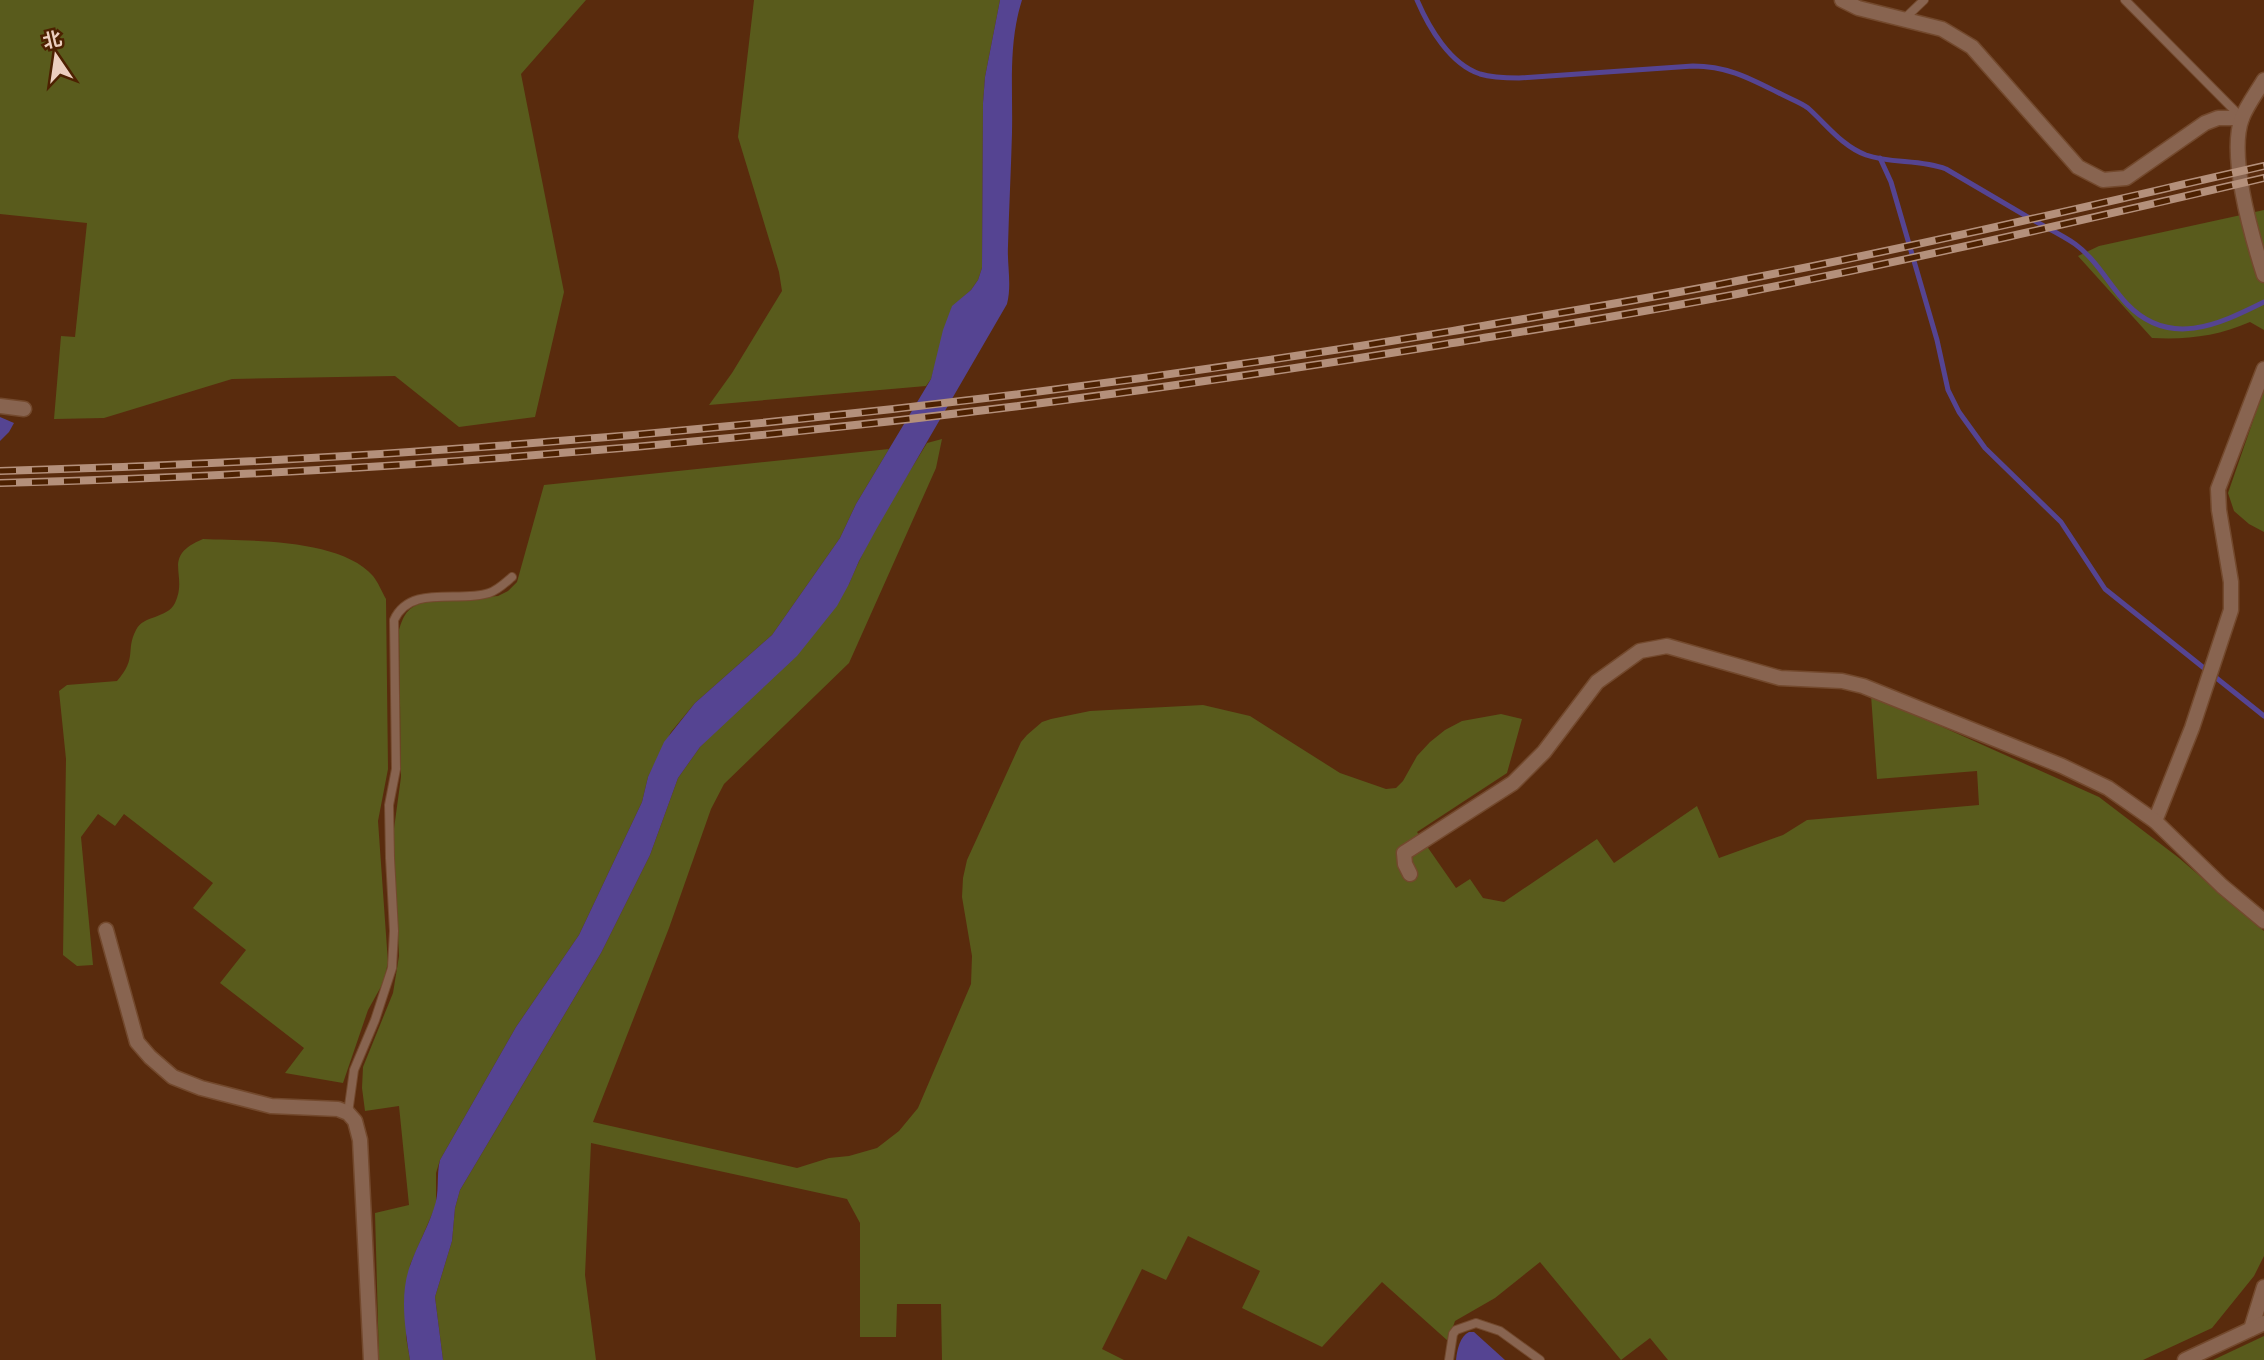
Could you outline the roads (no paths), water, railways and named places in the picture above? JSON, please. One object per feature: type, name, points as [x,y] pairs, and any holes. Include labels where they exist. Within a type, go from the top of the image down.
[{"type":"street","points":[[1842,0],[1858,8],[1942,29],[1972,47],[2078,167],[2103,180],[2126,178],[2205,123],[2218,118],[2242,118]]},
{"type":"street","points":[[2264,80],[2242,118],[2238,142],[2252,237],[2264,275]]},
{"type":"street","points":[[2155,821],[2192,728],[2229,622],[2232,599],[2218,489],[2264,369]]},
{"type":"street","points":[[0,406],[24,409]]},
{"type":"street","points":[[1410,874],[1404,853],[1513,783],[1544,752],[1597,682],[1640,650],[1662,645],[1780,678],[1842,681],[1863,686],[2062,766],[2108,788],[2155,821],[2222,886],[2264,921]]},
{"type":"street","points":[[106,930],[137,1042],[150,1058],[173,1077],[201,1088],[271,1106],[338,1109],[348,1113],[355,1121],[360,1140],[371,1360]]},
{"type":"street","points":[[2185,1360],[2257,1326],[2264,1287]]},
{"type":"lane","points":[[1903,20],[1924,0]]},
{"type":"lane","points":[[2125,0],[2242,118]]},
{"type":"lane","points":[[348,1113],[354,1070],[375,1020],[392,968],[394,930],[389,805],[397,769],[394,620],[398,611],[408,603],[438,597],[485,594],[512,577]]},
{"type":"lane","points":[[1449,1360],[1452,1334],[1456,1329],[1476,1323],[1500,1331],[1540,1360]]},
{"type":"waterway","points":[[1417,0],[1434,33],[1450,54],[1480,74],[1519,78],[1693,66],[1717,68],[1748,78],[1808,108],[1842,141],[1857,151],[1876,158],[1946,169],[2065,238],[2090,257],[2127,304],[2143,317],[2160,325],[2177,329],[2194,328],[2229,318],[2264,302]]},
{"type":"waterway","points":[[1880,158],[1891,182],[1937,340],[1948,390],[1959,412],[1985,448],[2061,522],[2105,589],[2264,716]]},
{"type":"railway","points":[[0,471],[183,465],[547,442],[729,426],[1092,385],[1453,331],[1674,293],[1941,239],[2264,166]]},
{"type":"railway","points":[[0,483],[181,477],[543,455],[723,439],[1083,398],[1441,345],[1709,299],[1941,252],[2264,178]]}]
